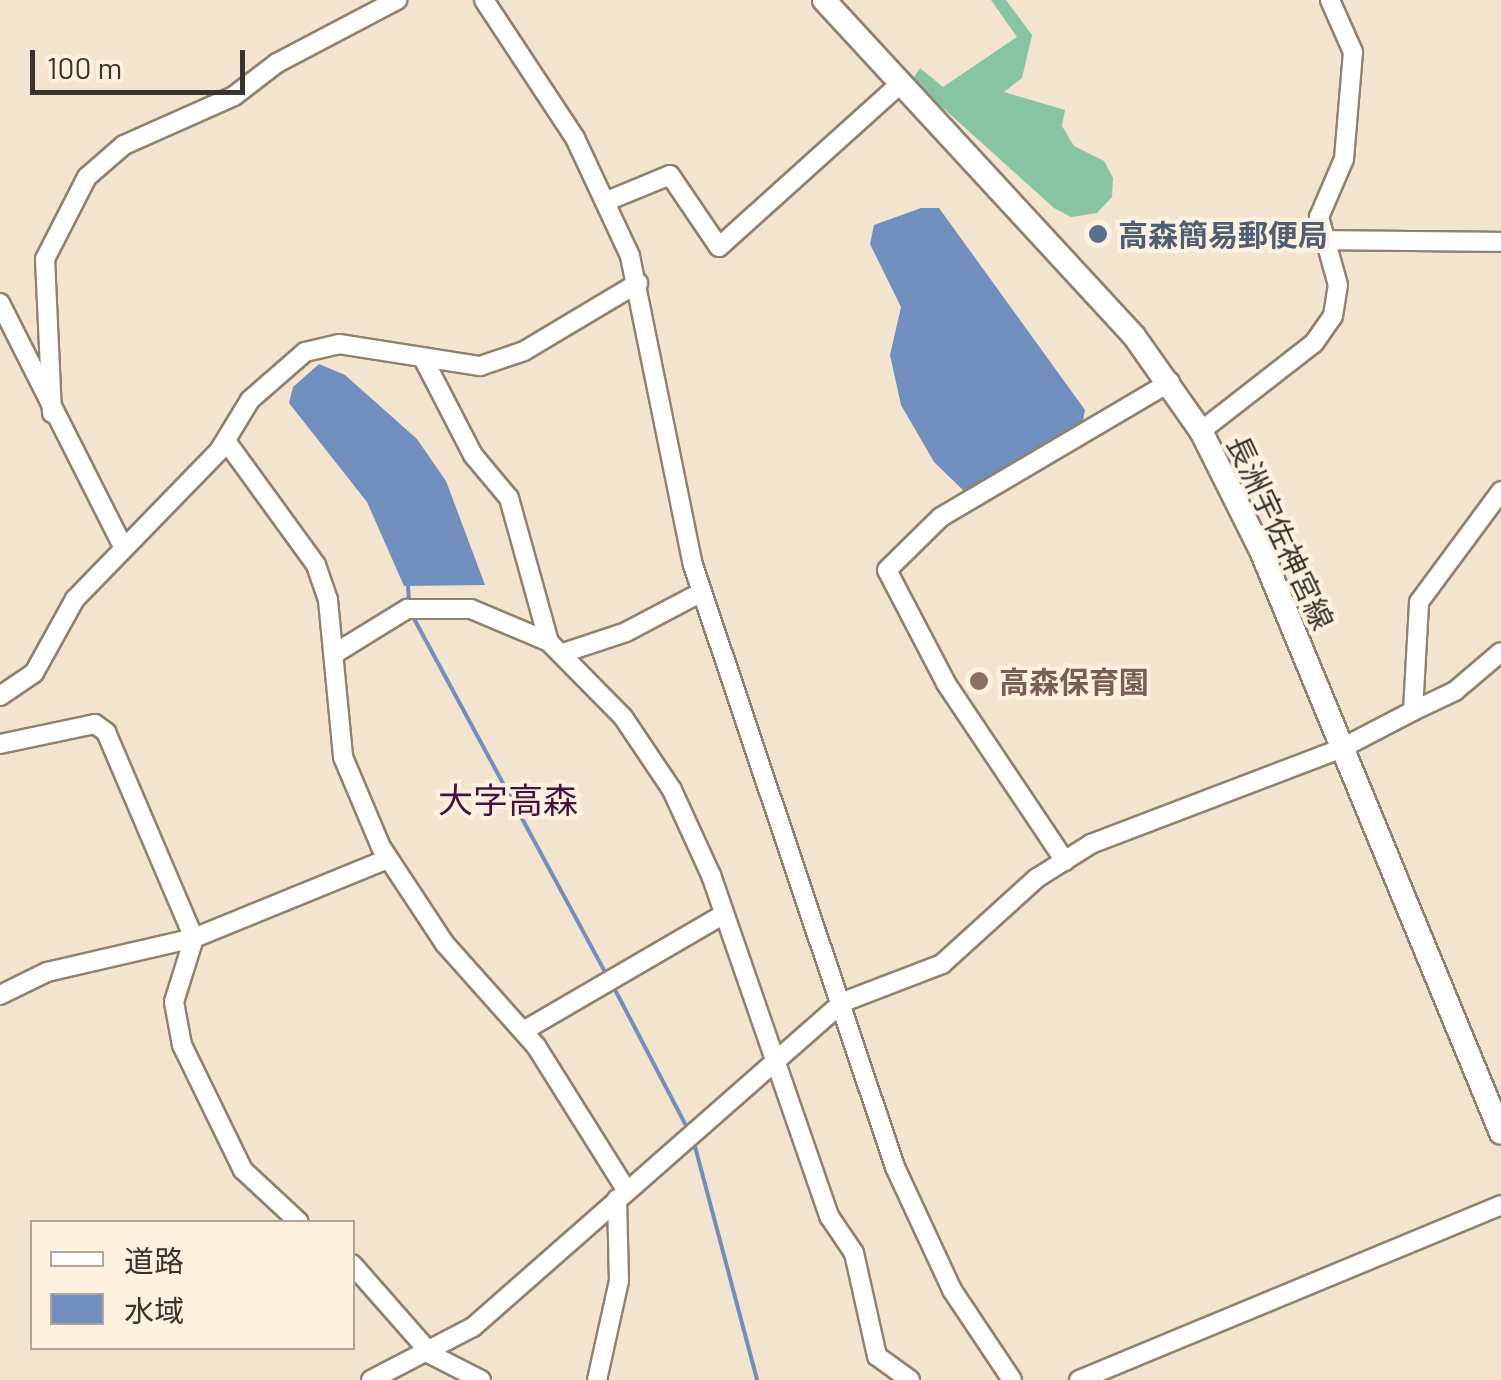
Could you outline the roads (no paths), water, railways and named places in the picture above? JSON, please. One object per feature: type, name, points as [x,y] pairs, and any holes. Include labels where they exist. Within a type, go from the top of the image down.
[{"type":"main road","name":"長洲宇佐神宮線","points":[[824,0],[1170,382],[1201,431],[1243,508],[1501,1134]]},
{"type":"street","points":[[52,413],[45,259],[88,176],[124,145],[234,96],[278,63],[397,0]]},
{"type":"street","points":[[484,0],[561,114],[608,202],[638,283],[702,592],[911,1210],[1012,1380]]},
{"type":"street","points":[[1201,431],[1325,332],[1338,285],[1322,240],[1322,208],[1344,159],[1353,61],[1330,0]]},
{"type":"street","points":[[608,202],[670,174],[719,247],[900,84]]},
{"type":"street","points":[[1322,240],[1501,242]]},
{"type":"street","points":[[0,696],[34,673],[75,599],[226,442],[250,400],[304,352],[339,344],[480,366],[503,360],[638,283]]},
{"type":"street","points":[[0,303],[52,413],[124,549]]},
{"type":"street","points":[[424,360],[474,455],[509,498],[556,648]]},
{"type":"street","points":[[1065,861],[946,683],[886,570],[941,517],[1170,382]]},
{"type":"street","points":[[226,442],[316,565],[334,654],[343,757],[388,860],[445,944],[525,1030],[622,1195],[619,1281],[597,1380]]},
{"type":"street","points":[[1414,711],[1419,602],[1501,491]]},
{"type":"street","points":[[556,648],[626,632],[702,592]]},
{"type":"street","points":[[334,654],[387,617],[420,606],[485,612],[556,648],[652,757],[724,914],[829,1216],[854,1253],[877,1356],[910,1380]]},
{"type":"street","points":[[372,1380],[432,1355],[843,1002],[942,964],[1065,861],[1186,802],[1342,748],[1455,691],[1501,652]]},
{"type":"street","points":[[0,744],[96,724],[106,732],[194,938],[174,1002],[182,1044],[243,1170],[298,1220]]},
{"type":"street","points":[[0,995],[47,972],[194,938],[388,860]]},
{"type":"street","points":[[525,1030],[724,914]]},
{"type":"street","points":[[1080,1380],[1501,1205]]},
{"type":"street","points":[[355,1267],[432,1355],[482,1380]]},
{"type":"water","points":[[921,208],[939,208],[1085,410],[1082,425],[968,495],[934,462],[901,405],[890,355],[901,307],[870,244],[874,225]]},
{"type":"water","points":[[319,364],[345,375],[417,439],[446,481],[485,585],[404,586],[367,502],[289,403],[293,387]]},
{"type":"waterway","points":[[408,586],[409,601]]},
{"type":"waterway","points":[[412,615],[607,976]]},
{"type":"waterway","points":[[612,984],[689,1131]]},
{"type":"waterway","points":[[693,1139],[757,1380]]},
{"type":"place","name":"高森簡易郵便局","points":[[1098,234]]},
{"type":"place","name":"高森保育園","points":[[979,681]]},
{"type":"district","name":"大字高森","points":[[508,799]]}]
